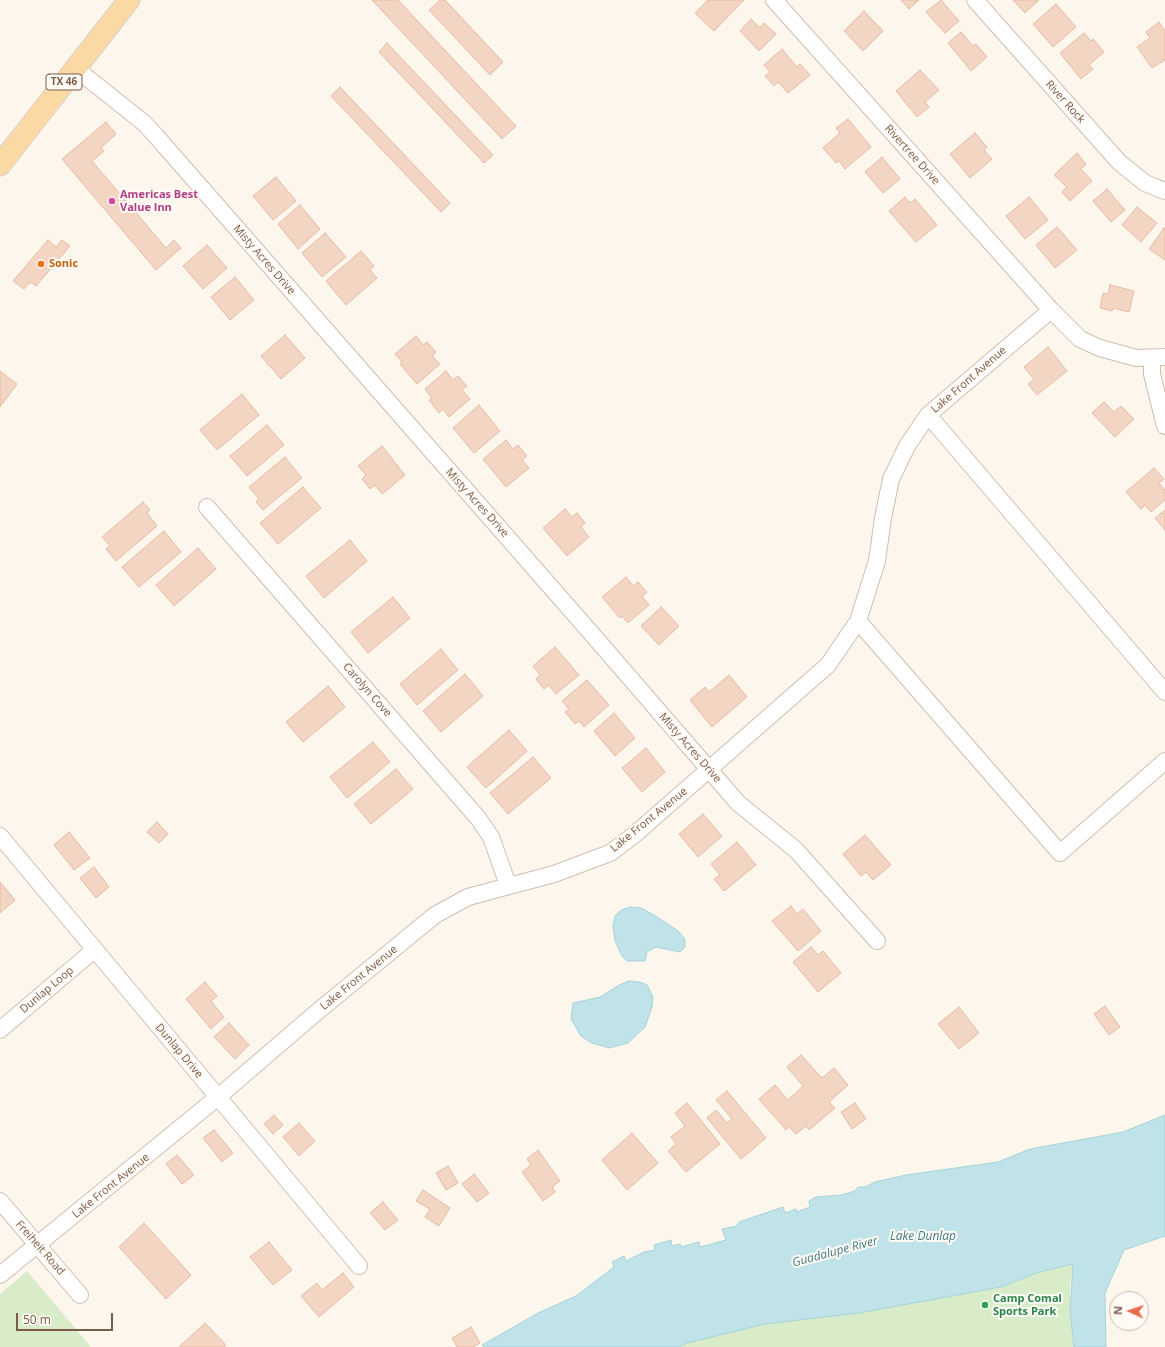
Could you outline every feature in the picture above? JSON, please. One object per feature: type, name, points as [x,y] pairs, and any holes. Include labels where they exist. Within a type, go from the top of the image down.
[{"type":"main road","name":"TX 46","points":[[0,165],[129,0]]},
{"type":"street","name":"Rivertree Drive","points":[[774,0],[1051,310]]},
{"type":"street","name":"River Rock","points":[[974,0],[1119,162],[1145,183],[1165,191]]},
{"type":"street","name":"Misty Acres Drive","points":[[75,68],[138,118],[156,136],[598,641],[709,771],[738,803],[796,850],[877,942]]},
{"type":"street","points":[[1051,310],[1067,328],[1080,339],[1117,354],[1136,358],[1158,358],[1152,374],[1165,426]]},
{"type":"street","name":"Lake Front Avenue","points":[[0,1275],[218,1097],[317,1012],[435,915],[468,897],[508,885],[554,874],[610,853],[634,835],[709,771],[828,665],[858,621],[877,561],[883,518],[891,480],[907,446],[928,415],[1051,310]]},
{"type":"street","points":[[928,415],[1165,692]]},
{"type":"street","name":"Carolyn Cove","points":[[207,507],[478,818],[492,837],[508,885]]},
{"type":"street","points":[[858,621],[1060,853],[1165,761]]},
{"type":"street","name":"Dunlap Drive","points":[[0,836],[359,1266]]},
{"type":"street","name":"Dunlap Loop","points":[[0,1030],[94,950]]},
{"type":"street","name":"Freiheit Road","points":[[0,1201],[80,1295]]},
{"type":"green space","name":"Camp Comal Sports Park","points":[[1074,1264],[1070,1286],[1070,1311],[1074,1347],[679,1347],[687,1343],[765,1324],[859,1313],[1001,1287],[1036,1273]]},
{"type":"green space","points":[[27,1271],[91,1347],[0,1347],[0,1294]]},
{"type":"water","points":[[630,907],[641,908],[678,931],[685,939],[685,947],[680,952],[656,947],[647,952],[645,961],[627,961],[622,956],[615,941],[613,926],[615,916],[621,910]]},
{"type":"water","points":[[629,981],[640,982],[647,985],[653,997],[652,1007],[645,1027],[628,1043],[609,1048],[592,1043],[581,1036],[571,1019],[573,1003],[600,997],[619,985]]},
{"type":"water","name":"Lake Dunlap","points":[[1165,1115],[1165,1236],[1124,1250],[1105,1293],[1106,1347],[1074,1347],[1070,1311],[1073,1264],[1036,1273],[1001,1287],[859,1313],[765,1324],[687,1343],[679,1347],[484,1347],[482,1345],[538,1313],[576,1296],[614,1267],[612,1262],[624,1256],[626,1261],[644,1252],[655,1250],[654,1245],[671,1240],[672,1246],[680,1244],[681,1247],[699,1242],[700,1247],[726,1240],[722,1229],[737,1226],[739,1222],[783,1207],[785,1213],[796,1209],[797,1212],[810,1207],[809,1201],[816,1197],[841,1195],[855,1191],[858,1187],[865,1187],[875,1182],[906,1175],[998,1162],[1030,1149],[1123,1132]]},
{"type":"building","points":[[372,0],[398,0],[516,126],[502,139]]},
{"type":"building","points":[[440,0],[445,0],[503,62],[490,75],[429,10]]},
{"type":"building","points":[[708,0],[744,0],[714,31],[695,13]]},
{"type":"building","points":[[901,0],[919,0],[909,9]]},
{"type":"building","points":[[941,0],[959,21],[945,33],[926,12]]},
{"type":"building","points":[[1013,0],[1039,0],[1025,13]]},
{"type":"building","points":[[1056,4],[1076,27],[1053,47],[1033,24]]},
{"type":"building","points":[[864,11],[883,31],[863,51],[844,31]]},
{"type":"building","points":[[751,19],[760,28],[764,23],[776,34],[759,51],[740,31]]},
{"type":"building","points":[[1159,22],[1165,31],[1165,60],[1152,68],[1137,47],[1150,38],[1146,32]]},
{"type":"building","points":[[961,32],[973,46],[976,44],[987,57],[971,71],[948,43]]},
{"type":"building","points":[[1084,33],[1091,41],[1093,39],[1104,52],[1089,65],[1093,69],[1081,79],[1060,53]]},
{"type":"building","points":[[387,43],[493,155],[484,163],[379,52]]},
{"type":"building","points":[[782,49],[797,67],[800,64],[810,75],[788,93],[778,82],[774,86],[765,76],[770,72],[764,65]]},
{"type":"building","points":[[920,70],[939,90],[925,102],[929,107],[917,117],[896,91]]},
{"type":"building","points":[[340,87],[450,203],[441,212],[331,96]]},
{"type":"building","points":[[848,119],[871,147],[845,169],[839,161],[836,163],[823,148],[840,133],[836,128]]},
{"type":"building","name":"Americas Best Value Inn","points":[[106,122],[116,134],[101,148],[104,151],[92,161],[166,248],[174,240],[181,248],[156,270],[62,159]]},
{"type":"building","points":[[975,133],[987,147],[984,150],[992,159],[970,178],[950,154]]},
{"type":"building","points":[[1077,153],[1086,164],[1081,169],[1092,181],[1070,201],[1062,192],[1067,187],[1054,175]]},
{"type":"building","points":[[882,157],[900,179],[883,193],[865,172]]},
{"type":"building","points":[[276,177],[296,201],[273,220],[253,196]]},
{"type":"building","points":[[1107,189],[1125,210],[1111,222],[1093,201]]},
{"type":"building","points":[[905,197],[910,203],[915,199],[937,225],[916,242],[889,211]]},
{"type":"building","points":[[1029,197],[1048,220],[1025,239],[1006,216]]},
{"type":"building","points":[[300,205],[320,229],[298,249],[278,224]]},
{"type":"building","points":[[1137,207],[1157,223],[1141,242],[1122,225]]},
{"type":"building","points":[[1057,227],[1077,250],[1055,268],[1036,245]]},
{"type":"building","points":[[1165,228],[1165,260],[1149,249]]},
{"type":"building","points":[[325,233],[346,257],[322,277],[302,253]]},
{"type":"building","name":"Sonic","points":[[48,240],[56,247],[62,240],[70,246],[36,286],[30,282],[24,289],[13,281]]},
{"type":"building","points":[[207,245],[227,268],[203,289],[183,266]]},
{"type":"building","points":[[361,251],[374,266],[370,270],[377,278],[346,305],[326,281]]},
{"type":"building","points":[[235,277],[254,300],[230,320],[211,297]]},
{"type":"building","points":[[1110,285],[1134,291],[1129,312],[1113,308],[1112,311],[1100,308],[1103,293],[1108,294]]},
{"type":"building","points":[[285,335],[305,358],[281,379],[261,356]]},
{"type":"building","points":[[416,336],[423,345],[427,342],[436,352],[432,356],[440,364],[417,384],[400,364],[402,362],[395,354]]},
{"type":"building","points":[[1048,347],[1067,371],[1037,395],[1028,384],[1034,379],[1024,367]]},
{"type":"building","points":[[0,371],[17,384],[0,407]]},
{"type":"building","points":[[446,371],[453,380],[458,376],[467,386],[462,390],[470,399],[449,417],[443,409],[439,413],[429,400],[432,398],[425,389]]},
{"type":"building","points":[[242,394],[259,415],[217,450],[200,430]]},
{"type":"building","points":[[1104,402],[1114,412],[1121,406],[1134,419],[1115,437],[1092,413]]},
{"type":"building","points":[[479,405],[500,431],[474,453],[453,428]]},
{"type":"building","points":[[267,425],[284,445],[247,476],[230,456]]},
{"type":"building","points":[[506,440],[513,449],[518,445],[527,456],[522,460],[529,468],[506,487],[483,459]]},
{"type":"building","points":[[382,446],[405,475],[382,494],[375,485],[370,489],[362,479],[366,475],[358,466]]},
{"type":"building","points":[[285,457],[302,478],[263,510],[256,502],[259,499],[249,487]]},
{"type":"building","points":[[1154,468],[1164,479],[1159,483],[1165,490],[1165,500],[1151,512],[1145,505],[1141,509],[1126,492]]},
{"type":"building","points":[[303,487],[321,508],[278,544],[260,523]]},
{"type":"building","points":[[143,502],[150,510],[147,513],[157,526],[116,561],[106,549],[110,546],[102,537]]},
{"type":"building","points":[[565,509],[572,517],[577,513],[585,523],[581,527],[589,537],[567,556],[543,528]]},
{"type":"building","points":[[1165,510],[1165,530],[1155,518]]},
{"type":"building","points":[[164,531],[181,552],[139,587],[122,567]]},
{"type":"building","points":[[350,540],[367,561],[324,598],[306,576]]},
{"type":"building","points":[[198,548],[216,569],[174,606],[156,585]]},
{"type":"building","points":[[626,577],[633,586],[638,582],[647,592],[642,596],[649,605],[628,623],[622,616],[620,618],[602,597]]},
{"type":"building","points":[[393,597],[410,618],[368,653],[351,632]]},
{"type":"building","points":[[661,607],[679,626],[659,645],[641,626]]},
{"type":"building","points":[[555,647],[579,675],[556,694],[549,685],[544,689],[536,679],[540,675],[533,666]]},
{"type":"building","points":[[441,649],[458,670],[417,705],[400,684]]},
{"type":"building","points":[[465,674],[483,696],[441,732],[423,711]]},
{"type":"building","points":[[729,675],[747,697],[712,727],[690,700],[705,687],[709,692]]},
{"type":"building","points":[[587,680],[609,705],[584,727],[579,721],[575,724],[565,712],[569,709],[562,701]]},
{"type":"building","points":[[328,686],[345,707],[303,742],[286,722]]},
{"type":"building","points":[[614,713],[635,738],[615,756],[594,731]]},
{"type":"building","points":[[509,730],[527,751],[486,788],[467,767]]},
{"type":"building","points":[[373,742],[390,762],[347,798],[330,777]]},
{"type":"building","points":[[646,748],[665,772],[642,792],[622,768]]},
{"type":"building","points":[[533,757],[551,778],[508,814],[490,793]]},
{"type":"building","points":[[396,769],[413,789],[371,824],[354,804]]},
{"type":"building","points":[[703,814],[722,836],[698,857],[679,834]]},
{"type":"building","points":[[157,822],[168,834],[159,843],[147,832]]},
{"type":"building","points":[[69,832],[90,858],[74,870],[54,845]]},
{"type":"building","points":[[865,835],[891,865],[873,880],[866,872],[861,876],[843,854]]},
{"type":"building","points":[[737,842],[756,865],[724,891],[714,879],[720,875],[711,864]]},
{"type":"building","points":[[94,867],[109,887],[96,898],[80,878]]},
{"type":"building","points":[[0,882],[15,900],[0,913]]},
{"type":"building","points":[[791,906],[797,914],[803,909],[821,931],[798,951],[772,921]]},
{"type":"building","points":[[811,947],[818,955],[823,951],[841,973],[818,992],[793,962]]},
{"type":"building","points":[[205,982],[217,996],[211,1001],[224,1017],[211,1029],[186,999]]},
{"type":"building","points":[[1105,1006],[1120,1027],[1109,1035],[1094,1014]]},
{"type":"building","points":[[959,1007],[979,1033],[959,1049],[938,1024]]},
{"type":"building","points":[[229,1023],[249,1045],[235,1059],[214,1037]]},
{"type":"building","points":[[801,1055],[822,1078],[834,1068],[848,1085],[829,1102],[835,1108],[809,1130],[806,1126],[796,1134],[789,1127],[786,1130],[759,1099],[775,1085],[788,1100],[803,1086],[787,1067]]},
{"type":"building","points":[[727,1091],[766,1138],[741,1159],[707,1118],[716,1110],[727,1123],[732,1119],[716,1100]]},
{"type":"building","points":[[687,1103],[720,1144],[686,1172],[668,1151],[676,1144],[671,1137],[685,1126],[675,1113]]},
{"type":"building","points":[[855,1103],[866,1119],[852,1129],[841,1112]]},
{"type":"building","points":[[274,1115],[283,1125],[273,1134],[264,1124]]},
{"type":"building","points":[[299,1123],[315,1141],[299,1156],[283,1137]]},
{"type":"building","points":[[214,1130],[233,1153],[222,1162],[203,1138]]},
{"type":"building","points":[[632,1133],[658,1163],[627,1190],[602,1160]]},
{"type":"building","points":[[538,1150],[560,1181],[552,1187],[555,1192],[543,1201],[522,1172],[531,1165],[527,1159]]},
{"type":"building","points":[[177,1155],[194,1175],[182,1184],[166,1164]]},
{"type":"building","points":[[448,1166],[458,1183],[446,1190],[436,1173]]},
{"type":"building","points":[[474,1174],[489,1193],[477,1202],[462,1184]]},
{"type":"building","points":[[423,1190],[450,1208],[439,1226],[425,1217],[430,1209],[416,1201]]},
{"type":"building","points":[[383,1202],[398,1220],[385,1230],[370,1213]]},
{"type":"building","points":[[144,1223],[191,1275],[166,1299],[119,1247]]},
{"type":"building","points":[[269,1242],[292,1270],[273,1285],[250,1257]]},
{"type":"building","points":[[343,1273],[354,1287],[319,1317],[301,1296],[317,1283],[322,1290]]},
{"type":"building","points":[[205,1323],[226,1345],[224,1347],[179,1347]]},
{"type":"building","points":[[471,1327],[480,1343],[473,1347],[457,1347],[452,1338]]},
{"type":"place","name":"Americas Best Value Inn","points":[[112,201]]},
{"type":"place","name":"Sonic","points":[[41,264]]},
{"type":"place","name":"Camp Comal Sports Park","points":[[985,1305]]},
{"type":"water label","name":"Guadalupe River","points":[[835,1252]]}]
